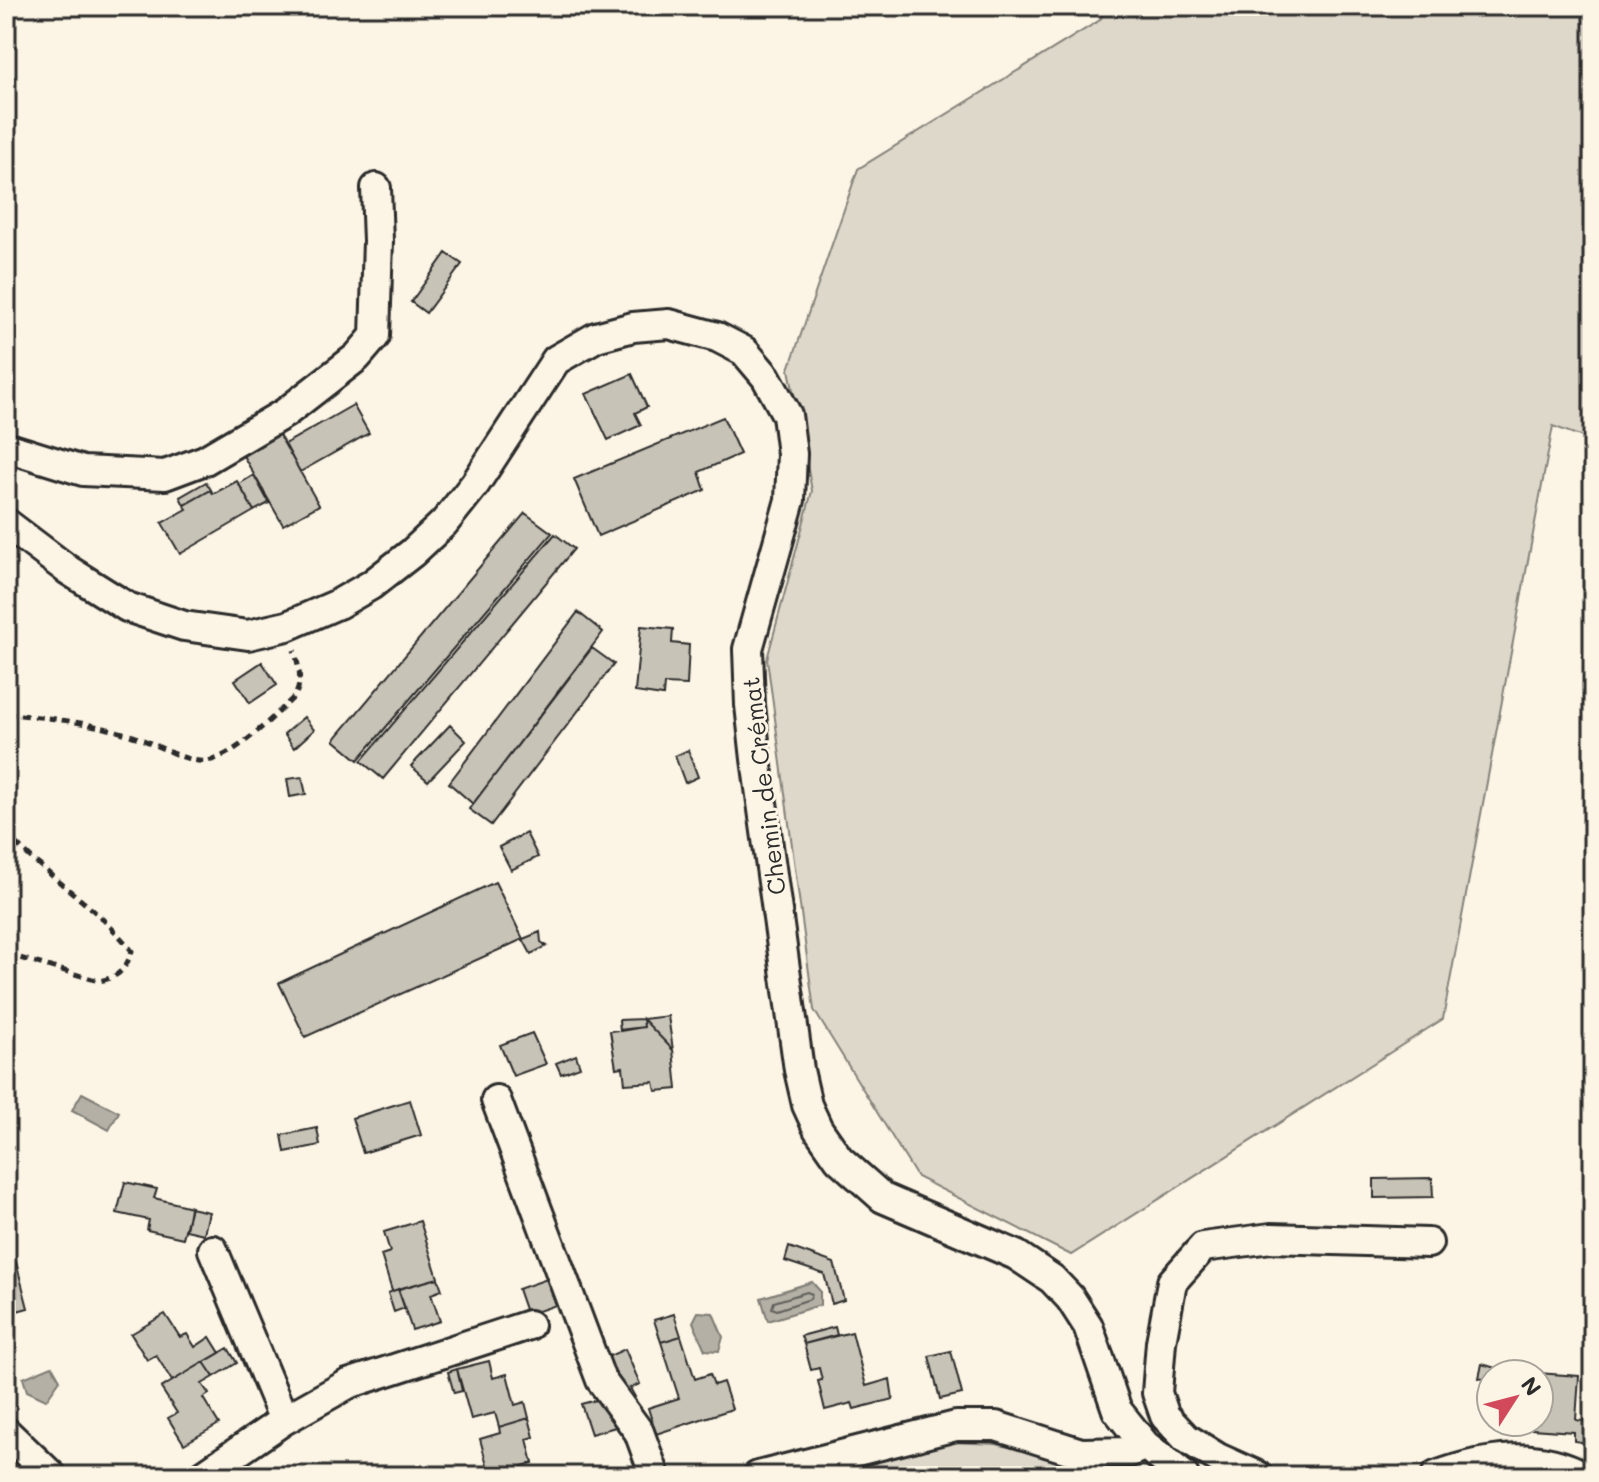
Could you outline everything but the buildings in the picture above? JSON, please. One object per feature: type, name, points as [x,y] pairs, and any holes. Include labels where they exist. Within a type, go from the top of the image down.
[{"type":"street","points":[[6,447],[83,471],[165,475],[205,460],[285,413],[357,357],[375,336],[378,288],[376,188]]},
{"type":"street","name":"Chemin de Crémat","points":[[6,523],[68,570],[127,607],[184,626],[248,635],[287,626],[338,604],[371,585],[444,523],[475,484],[556,360],[596,337],[633,327],[669,324],[717,337],[744,351],[766,377],[787,415],[792,454],[790,500],[748,649],[756,759],[799,1070],[807,1105],[818,1129],[839,1159],[883,1198],[1016,1255],[1052,1279],[1070,1298],[1088,1326],[1117,1410],[1145,1445],[1184,1476]]},
{"type":"street","points":[[496,1100],[601,1380],[639,1432],[655,1476]]},
{"type":"street","points":[[1258,1476],[1218,1458],[1186,1438],[1165,1416],[1157,1393],[1161,1342],[1172,1282],[1203,1247],[1271,1238],[1428,1243]]},
{"type":"street","points":[[213,1250],[284,1420]]},
{"type":"street","points":[[202,1476],[284,1420],[358,1380],[529,1325]]},
{"type":"street","points":[[758,1476],[956,1426],[996,1426],[1081,1453],[1130,1452],[1145,1445]]},
{"type":"street","points":[[6,1432],[52,1476]]},
{"type":"street","points":[[1436,1476],[1497,1458],[1565,1466],[1584,1476]]},
{"type":"path","points":[[6,714],[44,717],[132,735],[196,761],[209,762],[231,751],[295,696],[301,685],[300,669],[287,626]]},
{"type":"path","points":[[6,833],[115,929],[132,951],[128,963],[115,978],[99,981],[6,954]]},
{"type":"shaded area","points":[[1107,6],[1593,6],[1593,441],[1553,426],[1443,1019],[1071,1255],[917,1177],[814,1010],[767,659],[812,491],[789,369],[858,169],[1100,20]]},
{"type":"shaded area","points":[[949,1442],[996,1444],[1055,1458],[1077,1476],[816,1476],[816,1473]]},
{"type":"water","points":[[82,1093],[119,1112],[109,1130],[72,1110]]},
{"type":"water","points":[[812,1282],[820,1291],[820,1305],[768,1321],[761,1298]]},
{"type":"water","points":[[698,1312],[713,1313],[723,1337],[719,1351],[705,1350],[693,1322]]},
{"type":"water","points":[[52,1366],[60,1380],[46,1400],[27,1391],[23,1378]]}]
